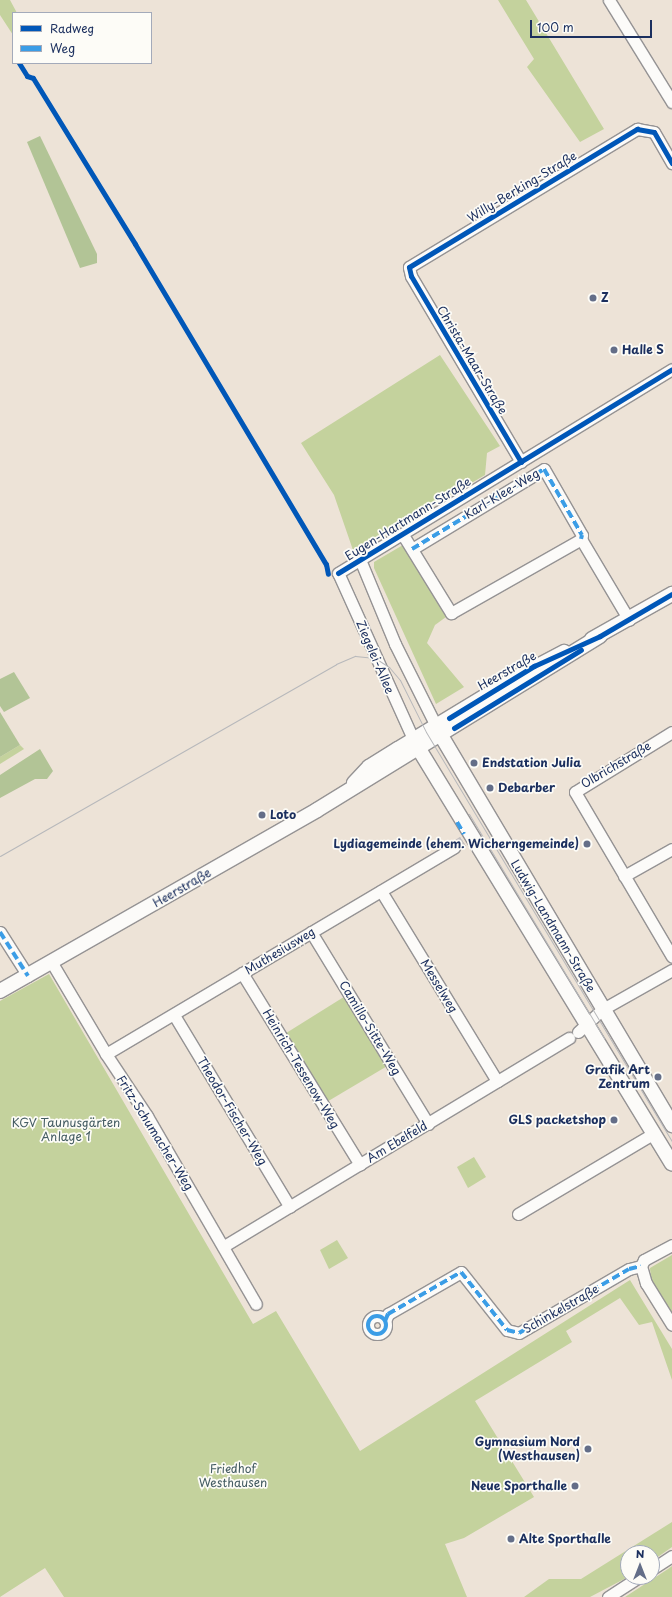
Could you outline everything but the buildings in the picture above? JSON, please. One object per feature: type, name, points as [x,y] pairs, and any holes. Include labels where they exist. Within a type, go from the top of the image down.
[{"type":"main road","name":"Heerstraße","points":[[0,991],[52,963],[336,798],[438,730],[672,594]]},
{"type":"main road","name":"Ludwig-Landmann-Straße","points":[[438,730],[672,1125]]},
{"type":"main road","name":"Ludwig-Landmann-Straße","points":[[416,744],[463,842],[578,1032],[653,1134],[672,1164]]},
{"type":"street","points":[[609,0],[672,102]]},
{"type":"street","name":"Willy-Berking-Straße","points":[[409,267],[634,132],[646,128],[654,132],[672,163]]},
{"type":"street","name":"Christa-Maar-Straße","points":[[409,267],[411,276],[521,462]]},
{"type":"street","name":"Eugen-Hartmann-Straße","points":[[338,573],[361,562],[672,369]]},
{"type":"street","name":"Karl-Klee-Weg","points":[[412,549],[544,469],[582,535],[581,539],[629,620]]},
{"type":"street","points":[[403,535],[451,613],[581,539]]},
{"type":"street","name":"Ziegelei-Allee","points":[[361,562],[394,644],[438,730]]},
{"type":"street","name":"Ziegelei-Allee","points":[[338,573],[416,744]]},
{"type":"street","name":"Olbrichstraße","points":[[672,732],[575,792],[672,957]]},
{"type":"street","name":"Muthesiusweg","points":[[106,1054],[463,842]]},
{"type":"street","points":[[624,876],[672,849]]},
{"type":"street","name":"Messelweg","points":[[381,891],[497,1081]]},
{"type":"street","points":[[0,932],[28,976]]},
{"type":"street","name":"Camillo-Sitte-Weg","points":[[311,932],[428,1124]]},
{"type":"street","name":"Fritz-Schumacher-Weg","points":[[52,963],[106,1054],[148,1116],[256,1304]]},
{"type":"street","name":"Am Ebelfeld","points":[[224,1246],[578,1032],[603,1009],[672,970]]},
{"type":"street","name":"Heinrich-Tessenow-Weg","points":[[242,973],[360,1165]]},
{"type":"street","name":"Theodor-Fischer-Weg","points":[[174,1015],[290,1207]]},
{"type":"street","points":[[518,1214],[653,1134]]},
{"type":"street","name":"Schinkelstraße","points":[[385,1321],[388,1314],[461,1272],[507,1330],[519,1333],[629,1269],[641,1266],[644,1260],[672,1245]]},
{"type":"street","points":[[641,1266],[644,1279],[672,1325]]},
{"type":"street","points":[[660,1564],[672,1556]]},
{"type":"street","points":[[608,1597],[627,1585]]},
{"type":"green space","points":[[0,0],[10,0],[16,12],[12,12],[12,33],[0,15]]},
{"type":"green space","points":[[498,0],[526,0],[604,129],[580,142],[527,67],[534,59]]},
{"type":"green space","points":[[40,136],[97,254],[97,263],[80,268],[27,142]]},
{"type":"green space","points":[[440,355],[500,446],[487,453],[485,475],[354,553],[334,495],[301,443]]},
{"type":"green space","points":[[403,545],[446,617],[435,625],[427,643],[464,687],[436,704],[374,568],[374,562]]},
{"type":"green space","points":[[14,672],[30,698],[4,712],[0,706],[0,679]]},
{"type":"green space","points":[[0,712],[20,745],[0,757]]},
{"type":"green space","points":[[20,745],[24,749],[0,764],[0,757]]},
{"type":"green space","points":[[40,749],[53,771],[47,779],[35,779],[0,798],[0,775]]},
{"type":"green space","name":"Friedhof Westhausen","points":[[49,974],[253,1324],[276,1311],[360,1451],[630,1280],[672,1349],[672,1380],[652,1322],[639,1325],[620,1298],[566,1331],[572,1342],[475,1401],[534,1497],[464,1538],[445,1544],[467,1597],[64,1597],[45,1568],[0,1597],[0,1001]]},
{"type":"green space","points":[[347,995],[389,1065],[325,1103],[283,1035]]},
{"type":"green space","points":[[474,1157],[486,1177],[468,1188],[457,1167]]},
{"type":"green space","points":[[337,1240],[348,1258],[329,1269],[320,1250]]},
{"type":"green space","points":[[672,1255],[672,1313],[651,1279],[650,1268]]},
{"type":"green space","points":[[672,1522],[672,1547],[660,1555],[660,1545],[635,1545]]},
{"type":"green space","points":[[620,1555],[620,1581],[590,1597],[524,1597],[549,1579],[581,1579]]},
{"type":"green space","points":[[672,1566],[672,1597],[625,1597],[643,1585],[660,1585],[660,1574]]},
{"type":"tunnel","points":[[454,847],[463,841]]},
{"type":"tram line","points":[[0,856],[336,664],[355,656],[375,658],[389,667],[400,680],[426,732],[672,1142]]},
{"type":"tram line","points":[[469,814],[604,1038]]},
{"type":"marked path","points":[[412,549],[544,469],[582,535],[581,539]]},
{"type":"marked path","points":[[457,822],[464,834]]},
{"type":"marked path","points":[[0,932],[28,976]]},
{"type":"marked path","points":[[385,1321],[388,1314],[461,1272],[507,1330],[519,1333],[629,1269],[641,1266]]},
{"type":"marked path","points":[[377,1316],[383,1319],[386,1325],[383,1331],[377,1334],[371,1331],[368,1325],[371,1319],[377,1316]]},
{"type":"cycle path","points":[[20,64],[27,76],[33,78],[135,244],[326,564],[328,574]]},
{"type":"cycle path","points":[[521,462],[411,276],[409,267],[637,129],[654,132],[672,163]]},
{"type":"cycle path","points":[[338,573],[672,369]]},
{"type":"cycle path","points":[[449,718],[534,666],[600,636],[672,594]]},
{"type":"cycle path","points":[[454,728],[581,650]]},
{"type":"place","name":"Z","points":[[593,298]]},
{"type":"place","name":"Halle S","points":[[614,350]]},
{"type":"place","name":"Endstation Julia","points":[[474,763]]},
{"type":"place","name":"Debarber","points":[[490,788]]},
{"type":"place","name":"Loto","points":[[262,815]]},
{"type":"place","name":"Lydiagemeinde (ehem. Wicherngemeinde)","points":[[587,844]]},
{"type":"place","name":"Grafik Art Zentrum","points":[[658,1077]]},
{"type":"place","name":"GLS packetshop","points":[[614,1120]]},
{"type":"place","name":"Gymnasium Nord (Westhausen)","points":[[588,1449]]},
{"type":"place","name":"Neue Sporthalle","points":[[575,1486]]},
{"type":"place","name":"Alte Sporthalle","points":[[511,1539]]},
{"type":"park label","name":"KGV Taunusgärten Anlage 1","points":[[66,1130]]}]
